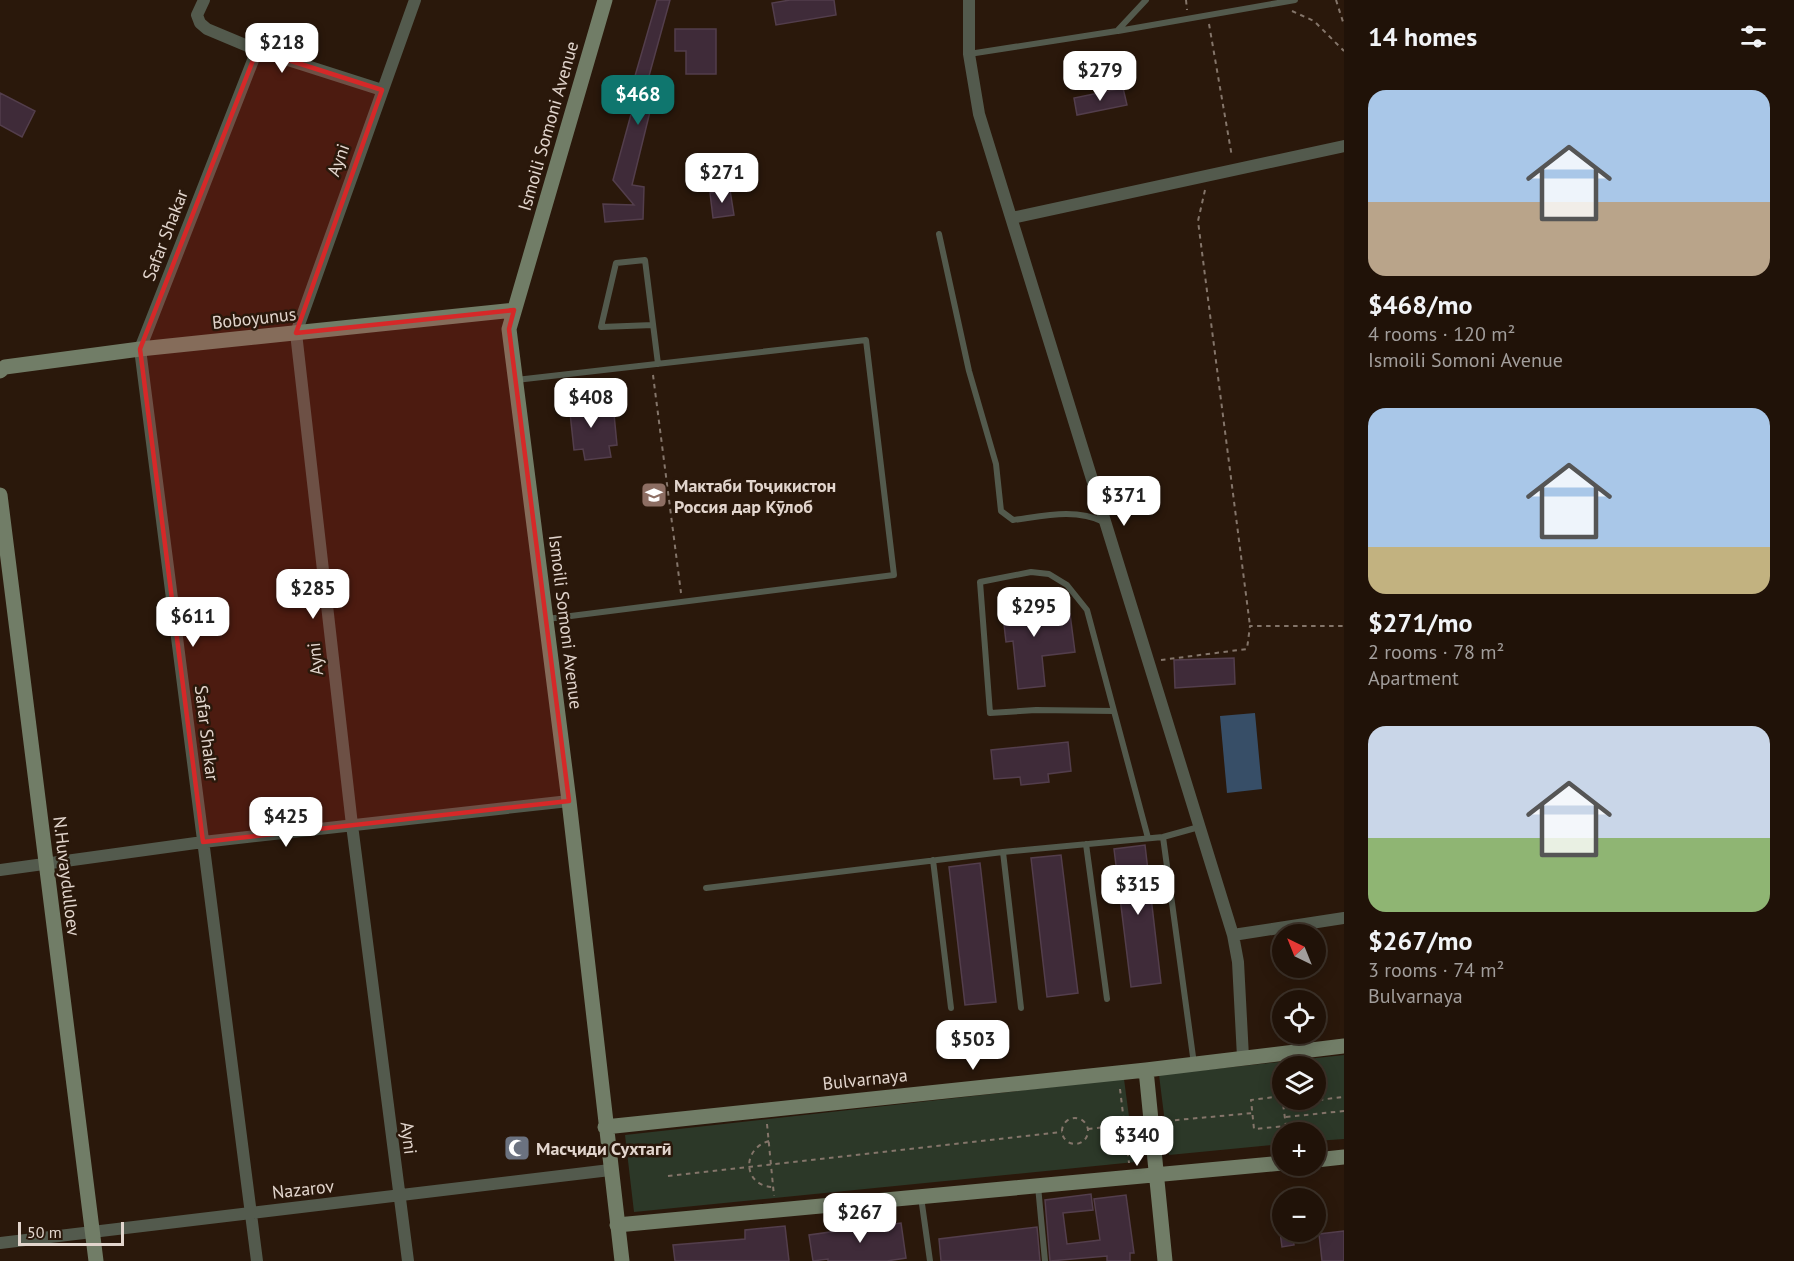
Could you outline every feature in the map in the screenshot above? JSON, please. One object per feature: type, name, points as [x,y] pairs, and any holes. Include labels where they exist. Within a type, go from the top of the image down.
[{"type":"street","points":[[204,0],[197,15],[200,23],[207,29],[257,50],[382,90]]},
{"type":"street","name":"Ayni","points":[[408,1261],[352,825],[296,333],[416,0]]},
{"type":"street","name":"Ismoili Somoni Avenue","points":[[606,0],[509,328],[569,801],[622,1261]]},
{"type":"street","points":[[969,0],[969,54],[980,114],[1233,935],[1238,962],[1243,1057]]},
{"type":"street","name":"Safar Shakar","points":[[257,50],[140,349],[257,1261]]},
{"type":"street","points":[[1012,218],[1344,146]]},
{"type":"street","name":"Boboyunus","points":[[0,371],[5,367],[140,349],[514,310]]},
{"type":"street","name":"N.Huvaydulloev","points":[[0,495],[96,1261]]},
{"type":"street","points":[[0,870],[46,866],[203,842],[569,801]]},
{"type":"street","points":[[1233,935],[1344,918]]},
{"type":"street","name":"Bulvarnaya","points":[[605,1127],[1118,1071],[1146,1070],[1344,1046]]},
{"type":"street","points":[[1146,1070],[1154,1174],[1165,1261]]},
{"type":"street","points":[[1326,1159],[1344,1157]]},
{"type":"street","points":[[617,1225],[1272,1164]]},
{"type":"street","name":"Nazarov","points":[[0,1243],[610,1170]]},
{"type":"lane","points":[[1117,31],[1146,0]]},
{"type":"lane","points":[[969,54],[1295,0]]},
{"type":"lane","points":[[939,234],[969,371],[996,464],[1001,511],[1013,520],[1066,513],[1088,514],[1107,523]]},
{"type":"lane","points":[[653,325],[601,327],[616,263],[645,260],[653,325],[655,364]]},
{"type":"lane","points":[[516,380],[866,340],[894,575],[546,619]]},
{"type":"lane","points":[[1114,711],[1036,710],[990,713],[980,582],[1031,572],[1049,574],[1066,585],[1087,610],[1148,838]]},
{"type":"lane","points":[[706,888],[1003,852],[1163,837],[1199,827]]},
{"type":"lane","points":[[1163,837],[1194,1064]]},
{"type":"lane","points":[[1086,844],[1107,999]]},
{"type":"lane","points":[[1003,852],[1021,1008]]},
{"type":"lane","points":[[933,860],[951,1008]]},
{"type":"lane","points":[[1038,1186],[1045,1261]]},
{"type":"lane","points":[[921,1197],[930,1261]]},
{"type":"path","points":[[1336,0],[1344,25]]},
{"type":"path","points":[[1276,3],[1314,21],[1344,51]]},
{"type":"path","points":[[1208,15],[1234,170]]},
{"type":"path","points":[[1149,664],[1171,657],[1247,649],[1250,626],[1198,221],[1209,176]]},
{"type":"path","points":[[655,364],[682,601]]},
{"type":"path","points":[[1250,626],[1344,626]]},
{"type":"path","points":[[1118,1071],[1130,1178]]},
{"type":"path","points":[[1272,1097],[1251,1100],[1254,1129],[1286,1126],[1284,1110]]},
{"type":"path","points":[[1326,1099],[1344,1097]]},
{"type":"path","points":[[765,1110],[776,1211]]},
{"type":"path","points":[[1286,1117],[1344,1111]]},
{"type":"path","points":[[1150,1123],[1252,1113]]},
{"type":"path","points":[[1072,1119],[1084,1122],[1088,1129],[1087,1137],[1077,1144],[1069,1143],[1062,1132],[1065,1124],[1072,1119]]},
{"type":"path","points":[[1088,1129],[1125,1125]]},
{"type":"path","points":[[668,1176],[1062,1132]]},
{"type":"path","points":[[769,1141],[762,1143],[751,1152],[748,1167],[754,1180],[774,1187]]},
{"type":"highlighted area","points":[[257,50],[382,90],[296,333],[514,310],[509,329],[569,801],[203,842],[140,349]]},
{"type":"green space","points":[[1344,1055],[1344,1139],[1326,1140],[1326,1122],[1272,1122],[1272,1145],[1169,1155],[1159,1075],[1272,1063],[1272,1110],[1326,1110],[1326,1057]]},
{"type":"green space","points":[[1124,1079],[1135,1162],[634,1212],[625,1135]]},
{"type":"water","points":[[1255,713],[1262,789],[1227,793],[1220,716]]},
{"type":"building","points":[[657,0],[670,0],[649,76],[658,79],[632,185],[644,187],[643,219],[605,222],[603,204],[634,205],[613,180],[641,78],[635,76]]},
{"type":"building","points":[[790,0],[834,0],[836,15],[776,25],[772,3]]},
{"type":"building","points":[[675,29],[716,29],[716,74],[686,74],[686,51],[675,51]]},
{"type":"building","points":[[1123,88],[1127,105],[1077,115],[1074,98]]},
{"type":"building","points":[[0,93],[35,111],[22,137],[0,125]]},
{"type":"building","points":[[730,190],[734,215],[713,218],[710,193]]},
{"type":"building","points":[[588,392],[591,416],[614,414],[617,445],[609,446],[611,457],[585,460],[583,449],[574,450],[568,394]]},
{"type":"building","points":[[1031,594],[1034,618],[1070,614],[1075,652],[1042,656],[1045,686],[1018,689],[1013,641],[1006,642],[1001,598]]},
{"type":"building","points":[[1234,658],[1235,684],[1175,688],[1174,660]]},
{"type":"building","points":[[1068,742],[1071,771],[1048,774],[1049,782],[1021,785],[1020,777],[994,779],[991,750]]},
{"type":"building","points":[[1145,845],[1161,983],[1131,987],[1114,849]]},
{"type":"building","points":[[1061,855],[1078,993],[1047,997],[1031,858]]},
{"type":"building","points":[[980,863],[996,1002],[965,1005],[949,867]]},
{"type":"building","points":[[1091,1194],[1093,1210],[1063,1213],[1067,1244],[1100,1240],[1094,1199],[1126,1195],[1134,1253],[1130,1253],[1130,1261],[1107,1261],[1107,1256],[1050,1261],[1045,1200]]},
{"type":"building","points":[[869,1219],[870,1227],[901,1223],[906,1258],[887,1261],[828,1261],[828,1259],[813,1261],[809,1235],[851,1229],[850,1222]]},
{"type":"building","points":[[785,1226],[789,1261],[675,1261],[673,1245],[745,1239],[745,1230]]},
{"type":"building","points":[[1037,1227],[1040,1261],[941,1261],[939,1239]]},
{"type":"building","points":[[1344,1231],[1344,1261],[1322,1261],[1320,1242],[1326,1242],[1326,1233]]},
{"type":"building","points":[[1281,1242],[1294,1242],[1294,1245],[1282,1247]]},
{"type":"place","name":"Мактаби Тоҷикистон Россия дар Кӯлоб","points":[[654,495]]},
{"type":"place","name":"Масҷиди Сухтагӣ","points":[[517,1148]]}]
